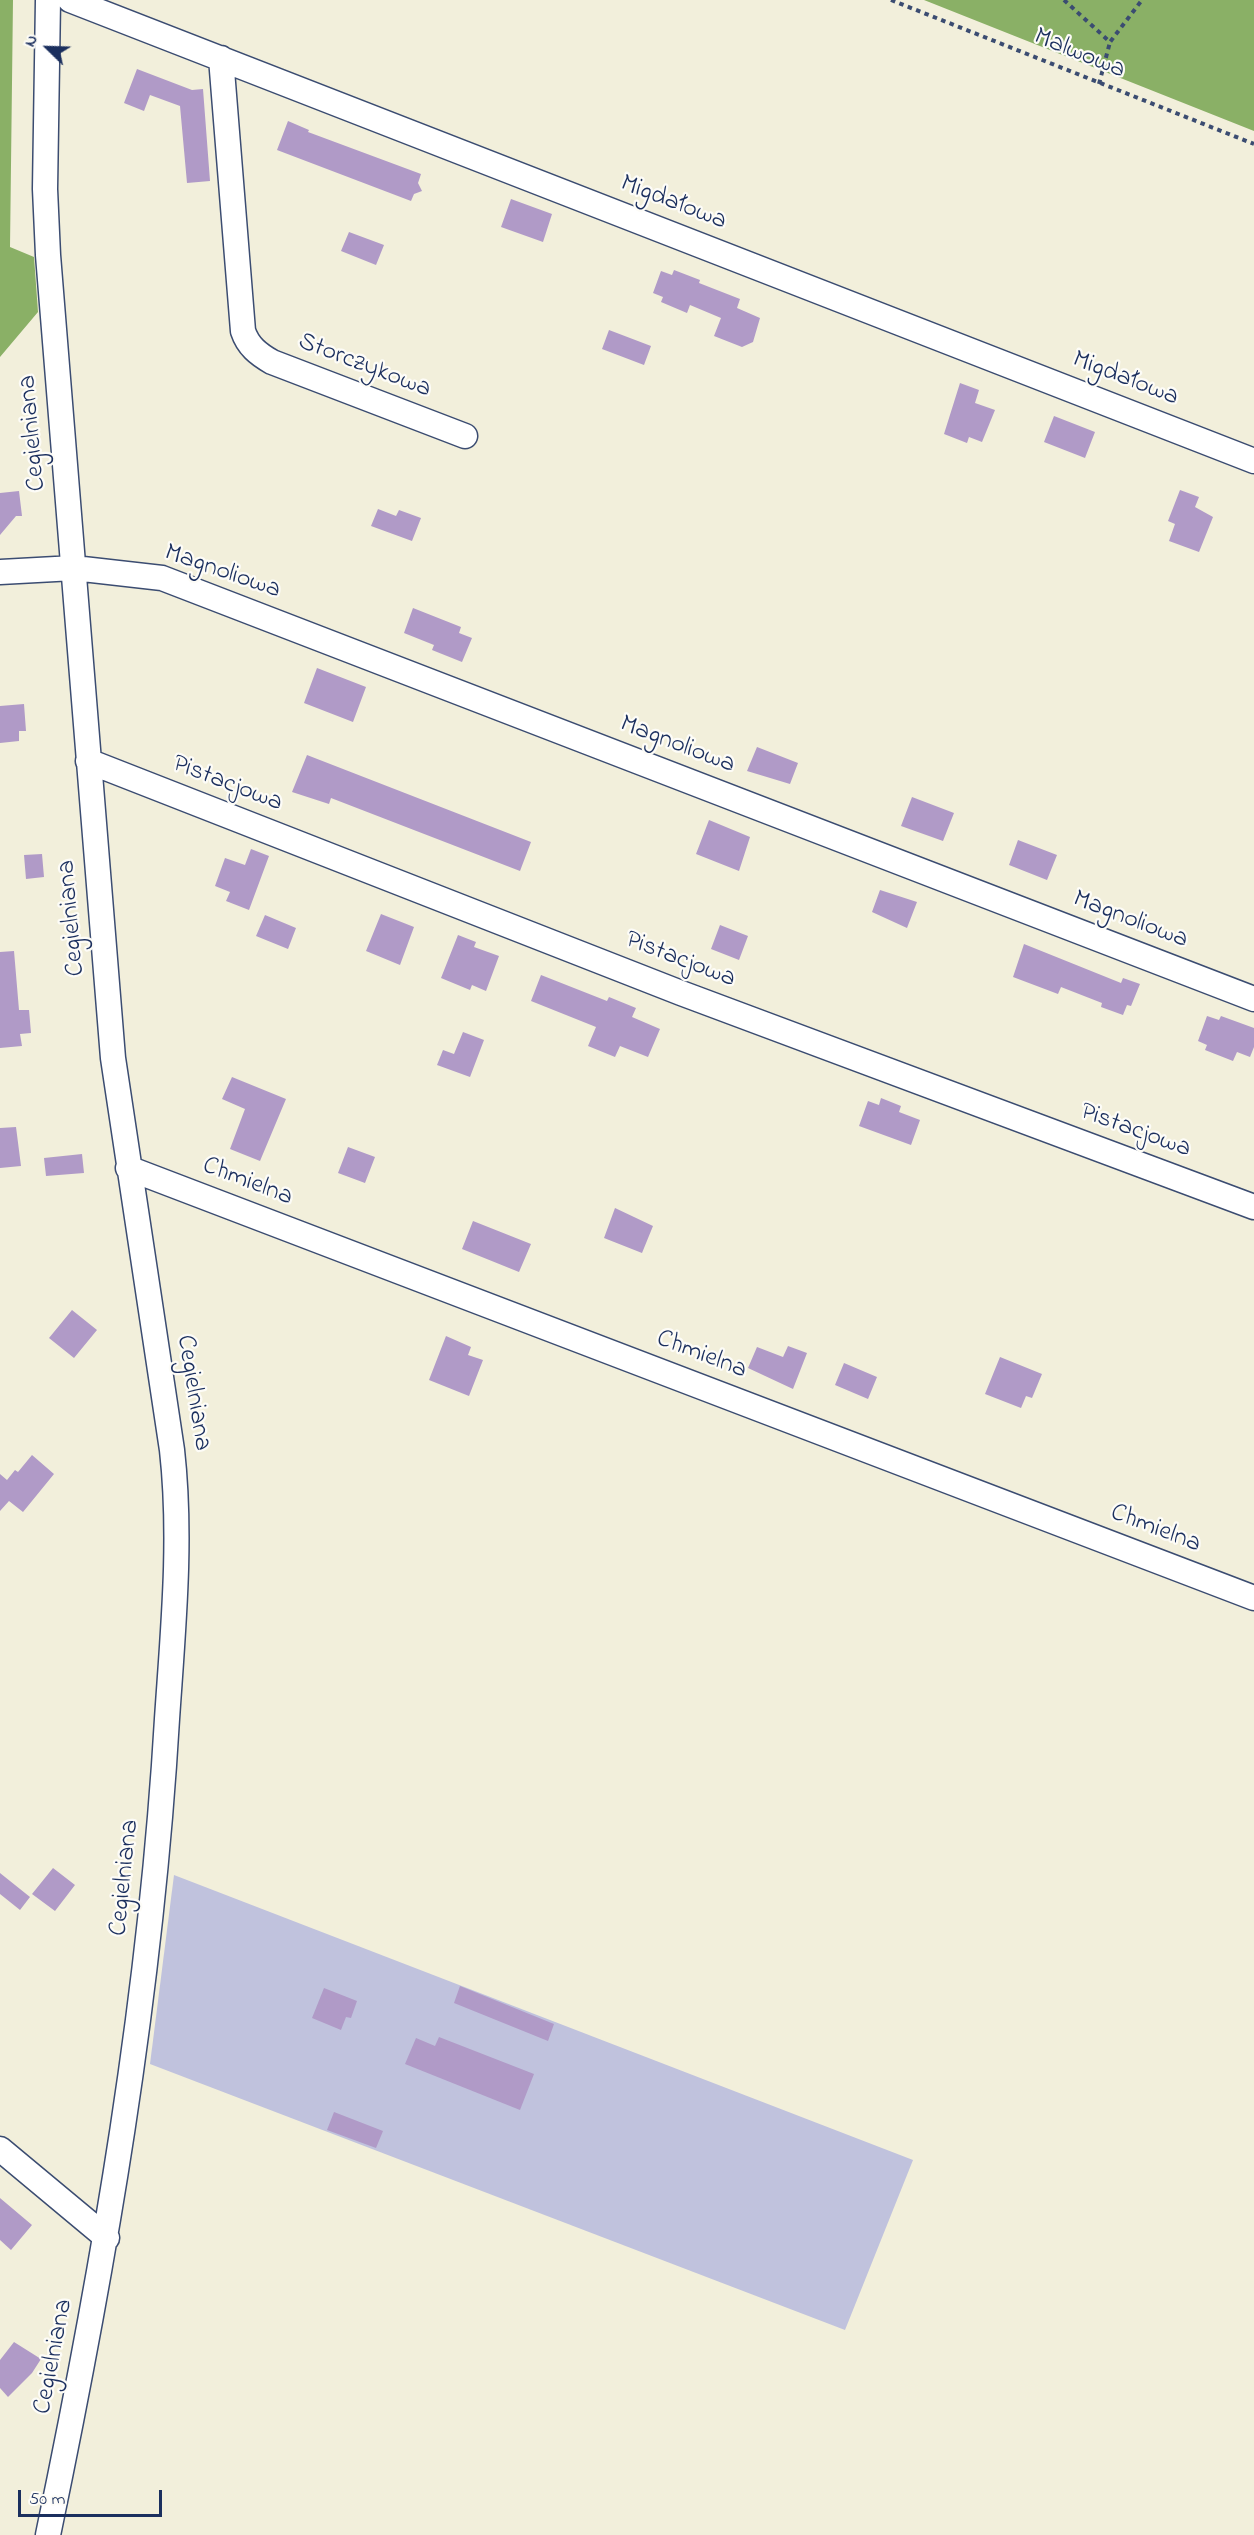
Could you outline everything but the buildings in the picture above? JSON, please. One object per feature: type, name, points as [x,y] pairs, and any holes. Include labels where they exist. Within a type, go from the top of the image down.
[{"type":"street","name":"Cegielniana","points":[[48,0],[45,189],[48,255],[88,761],[113,1058],[172,1450],[176,1485],[177,1550],[155,1883],[106,2238],[48,2535]]},
{"type":"street","name":"Migdałowa","points":[[70,0],[1254,461]]},
{"type":"street","name":"Storczykowa","points":[[220,58],[243,331],[247,342],[259,355],[272,362],[465,436]]},
{"type":"street","name":"Magnoliowa","points":[[0,572],[74,568],[162,578],[1254,999]]},
{"type":"street","name":"Pistacjowa","points":[[88,761],[670,989],[1254,1207]]},
{"type":"street","name":"Chmielna","points":[[129,1168],[1254,1598]]},
{"type":"street","points":[[0,2150],[106,2238]]},
{"type":"path","name":"Malwowa","points":[[891,0],[1254,144]]},
{"type":"path","points":[[1064,0],[1110,42]]},
{"type":"path","points":[[1099,84],[1110,42],[1142,0]]},
{"type":"shaded area","points":[[174,1875],[913,2160],[845,2330],[150,2064]]},
{"type":"green space","points":[[0,0],[13,0],[10,247],[34,257],[38,312],[0,357]]},
{"type":"green space","points":[[924,0],[1254,0],[1254,131]]}]
